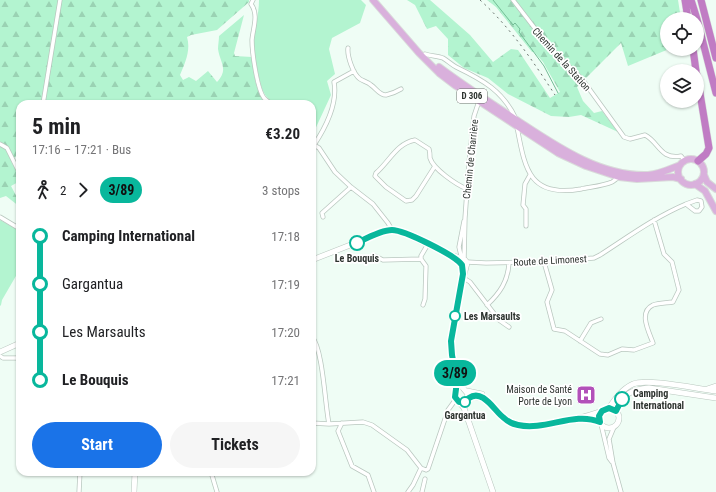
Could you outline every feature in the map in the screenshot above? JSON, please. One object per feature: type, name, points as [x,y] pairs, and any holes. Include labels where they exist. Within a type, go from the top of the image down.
[{"type":"highway","points":[[685,0],[687,12]]},
{"type":"highway","points":[[691,0],[695,12]]},
{"type":"highway","points":[[700,0],[716,58]]},
{"type":"highway","points":[[712,43],[716,53]]},
{"type":"highway","points":[[704,46],[716,93]]},
{"type":"highway","points":[[698,161],[706,154],[709,148],[702,108]]},
{"type":"main road","name":"D 306","points":[[373,0],[419,53],[456,86],[574,156],[606,168],[638,175],[663,172],[682,163]]},
{"type":"main road","name":"D 306","points":[[378,0],[436,65],[572,160],[619,176],[637,179],[673,177],[681,179]]},
{"type":"main road","points":[[704,175],[699,182],[695,184],[687,184],[681,179],[678,172],[682,163],[691,159],[698,161],[703,167],[707,182],[716,189]]},
{"type":"main road","points":[[695,184],[705,191],[716,211]]},
{"type":"street","points":[[44,100],[60,0]]},
{"type":"street","name":"Chemin de la Station","points":[[513,0],[550,48],[582,79],[624,136],[630,139],[645,135],[663,153],[675,157],[681,156],[682,163]]},
{"type":"street","points":[[252,2],[255,12],[252,42],[258,79],[262,94],[266,100]]},
{"type":"street","points":[[348,48],[348,53],[354,71],[359,78],[371,84],[380,93],[386,95],[401,89]]},
{"type":"street","points":[[425,54],[442,58],[454,66],[471,73],[489,84],[502,96],[513,112],[517,123],[524,162],[530,175],[536,182],[547,188],[557,191],[566,191],[612,182],[619,176]]},
{"type":"street","points":[[316,141],[324,129],[332,107],[335,96],[334,82],[354,71]]},
{"type":"street","name":"Chemin de Charrière","points":[[458,399],[451,341],[463,275],[467,189],[474,116],[479,101]]},
{"type":"street","points":[[435,166],[416,196],[409,201],[386,187],[375,176],[399,148],[413,140],[429,149],[430,160],[435,166],[460,186],[467,189]]},
{"type":"street","points":[[0,144],[7,148],[16,166]]},
{"type":"street","points":[[316,146],[336,172],[351,187],[373,204],[392,230]]},
{"type":"street","points":[[526,226],[526,209],[522,205],[525,184],[530,175]]},
{"type":"street","points":[[322,217],[322,213],[351,187]]},
{"type":"street","name":"Route de Limonest","points":[[464,262],[544,262],[594,258],[654,220],[686,204],[697,200],[702,202],[702,207],[699,211],[695,211],[686,204]]},
{"type":"street","points":[[0,217],[16,227]]},
{"type":"street","name":"Chemin de Charrière","points":[[464,262],[459,247],[465,218]]},
{"type":"street","points":[[544,262],[552,290],[548,302],[554,329],[565,331],[600,354],[608,355],[622,349],[634,350],[653,343],[644,318],[646,311],[653,305],[673,302],[679,290],[672,262],[664,254],[654,220]]},
{"type":"street","points":[[316,258],[386,230],[392,230],[412,236],[464,262]]},
{"type":"street","points":[[421,259],[421,256],[428,244]]},
{"type":"street","points":[[375,256],[383,260],[421,259]]},
{"type":"street","points":[[421,259],[426,266],[425,299],[423,305]]},
{"type":"street","points":[[487,305],[496,297],[503,287],[507,278],[509,263]]},
{"type":"street","points":[[463,275],[499,320],[509,327]]},
{"type":"street","points":[[580,341],[591,323],[601,319]]},
{"type":"street","points":[[316,340],[320,354],[329,424]]},
{"type":"street","points":[[1,349],[16,344]]},
{"type":"street","points":[[0,356],[4,358],[16,358]]},
{"type":"street","name":"Chemin de Charrière","points":[[457,381],[465,390]]},
{"type":"street","points":[[458,399],[467,399],[476,396],[483,398],[504,418],[515,424],[531,427],[576,419],[602,411],[609,408],[623,390],[630,385],[642,382],[716,391]]},
{"type":"street","points":[[706,390],[716,386]]},
{"type":"street","points":[[621,492],[613,463],[609,439],[614,426],[617,424],[618,419],[616,411],[627,394],[640,388],[649,388],[716,398]]},
{"type":"street","points":[[316,423],[363,422],[372,425],[407,450],[421,468],[427,470],[448,410],[458,399],[459,390],[465,390],[486,396],[495,409]]},
{"type":"street","points":[[464,408],[467,399],[465,390]]},
{"type":"street","points":[[458,399],[464,408],[493,492]]},
{"type":"street","points":[[609,408],[616,411]]},
{"type":"street","points":[[602,411],[599,416],[600,423],[609,458],[613,463]]},
{"type":"street","points":[[576,419],[590,419],[607,428],[614,426]]},
{"type":"street","points":[[342,423],[338,431],[349,460],[352,466],[368,475],[374,492]]},
{"type":"street","points":[[408,492],[421,468]]},
{"type":"street","points":[[79,492],[80,476]]},
{"type":"street","points":[[134,492],[135,476]]},
{"type":"street","points":[[212,476],[217,492]]},
{"type":"street","points":[[422,492],[425,479]]},
{"type":"green space","points":[[0,0],[249,0],[249,2],[217,30],[187,37],[188,52],[180,75],[183,80],[189,77],[196,81],[208,71],[217,82],[221,77],[223,70],[218,49],[219,36],[244,15],[234,53],[235,56],[252,57],[254,76],[263,100],[16,100],[16,156],[11,161],[16,170],[16,183],[11,186],[16,195],[16,204],[6,196],[0,198]]},
{"type":"green space","points":[[259,0],[361,0],[366,5],[360,23],[332,38],[329,49],[335,74],[327,81],[331,95],[316,127],[316,100],[270,100],[262,89],[257,68],[254,43]]},
{"type":"green space","points":[[407,0],[430,0],[470,35],[493,62],[511,49],[518,50],[550,98],[560,92],[543,62],[534,52],[532,52],[496,7],[487,0],[678,0],[680,12],[660,12],[660,53],[628,66],[621,43],[577,87],[583,101],[594,113],[602,111],[618,132],[581,115],[569,117],[551,116],[508,94],[488,78],[464,68],[448,55],[448,39],[436,26],[427,29],[415,5]]},
{"type":"green space","points":[[0,220],[16,229],[16,276],[0,306]]},
{"type":"waterway","points":[[493,0],[513,25],[515,23],[520,29],[519,32],[544,66],[558,93]]},
{"type":"railway","points":[[480,0],[501,21],[530,57],[555,95]]},
{"type":"bus line","name":"3/89","points":[[357,243],[386,230],[399,231],[450,255],[461,263],[463,274],[456,306],[451,341],[457,381],[455,397],[459,402],[465,402],[468,398],[476,396],[483,398],[504,418],[515,424],[531,427],[584,418],[600,422],[599,416],[602,411],[606,408],[611,408],[616,411],[622,399]]},
{"type":"place","name":"Le Bouquis","points":[[357,243]]},
{"type":"place","name":"Les Marsaults","points":[[455,316]]},
{"type":"place","name":"Maison de Santé Porte de Lyon","points":[[586,395]]},
{"type":"place","name":"Camping International","points":[[622,399]]},
{"type":"place","name":"Gargantua","points":[[465,402]]}]
